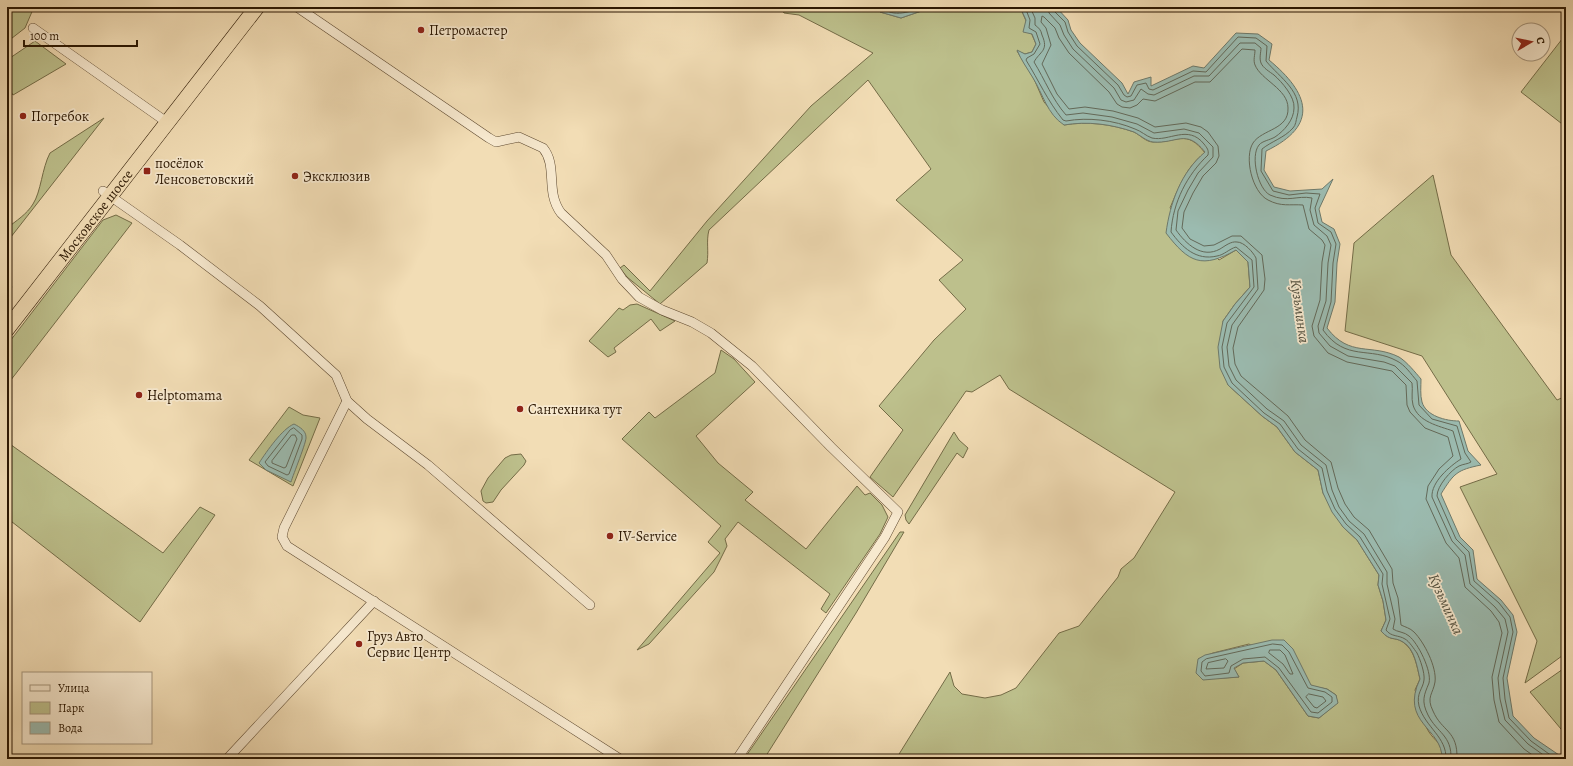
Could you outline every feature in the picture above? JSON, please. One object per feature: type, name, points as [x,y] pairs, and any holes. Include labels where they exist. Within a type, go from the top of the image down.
[{"type":"highway","name":"Московское шоссе","points":[[7,329],[164,120],[246,7]]},
{"type":"highway","name":"Московское шоссе","points":[[164,120],[257,7]]},
{"type":"highway","name":"Московское шоссе","points":[[7,315],[107,194]]},
{"type":"street","points":[[297,7],[489,138],[496,142],[519,137],[543,148],[550,162],[552,196],[555,206],[606,255],[631,289],[649,304],[692,322],[711,333],[737,353],[777,390],[831,447],[898,512],[885,537],[737,759]]},
{"type":"street","points":[[33,28],[164,120]]},
{"type":"street","points":[[107,194],[175,241],[260,306],[336,375],[347,400],[367,419],[428,465],[590,605]]},
{"type":"street","points":[[347,400],[284,528],[282,537],[287,546],[620,759]]},
{"type":"street","points":[[227,759],[374,601]]},
{"type":"green space","points":[[7,7],[34,7],[25,28],[7,42]]},
{"type":"green space","points":[[780,7],[878,7],[880,12],[901,18],[933,7],[1020,7],[1036,44],[1032,52],[1025,54],[1017,51],[1034,79],[1044,102],[1064,125],[1090,123],[1108,125],[1134,132],[1150,142],[1161,142],[1181,138],[1192,141],[1198,145],[1205,153],[1188,171],[1170,208],[1219,260],[1236,250],[1248,262],[1250,287],[1223,321],[1228,385],[1262,416],[1277,427],[1295,452],[1318,470],[1323,493],[1343,527],[1357,540],[1379,575],[1378,585],[1383,601],[1386,620],[1381,631],[1387,637],[1403,642],[1413,654],[1420,679],[1415,690],[1424,723],[1442,749],[1442,759],[896,759],[950,672],[954,686],[962,694],[985,698],[1001,695],[1016,688],[1059,633],[1079,626],[1118,577],[1121,569],[1134,558],[1175,492],[1009,389],[1000,375],[972,392],[966,391],[893,497],[870,477],[903,430],[879,406],[934,340],[966,309],[939,280],[963,260],[896,200],[931,169],[868,80],[709,230],[707,263],[660,304],[627,277],[620,268],[624,265],[650,291],[707,221],[811,106],[873,53],[799,15],[784,13]],"holes":[[[1249,644],[1305,676],[1311,686],[1327,689],[1336,695],[1337,703],[1319,718],[1308,716],[1276,670],[1264,661],[1243,663],[1234,669],[1239,677],[1223,678],[1198,659],[1213,653]]]},
{"type":"green space","points":[[1566,34],[1566,127],[1521,92],[1544,62],[1551,62],[1551,53]]},
{"type":"green space","points":[[35,41],[66,64],[13,95],[7,86],[7,60]]},
{"type":"green space","points":[[104,118],[7,242],[7,228],[28,211],[36,199],[50,153]]},
{"type":"green space","points":[[1433,175],[1451,255],[1557,400],[1566,396],[1566,653],[1525,683],[1537,641],[1460,487],[1497,474],[1422,356],[1345,331],[1354,243]]},
{"type":"green space","points":[[116,215],[132,223],[7,385],[7,345],[103,220]]},
{"type":"green space","points":[[637,304],[675,321],[660,331],[651,319],[614,348],[616,352],[608,357],[589,341],[619,308],[623,310],[630,305]]},
{"type":"green space","points":[[721,350],[734,359],[755,382],[696,436],[718,463],[753,492],[745,500],[806,549],[857,486],[865,495],[870,493],[882,505],[888,517],[880,534],[826,613],[821,609],[830,594],[738,522],[725,539],[727,546],[714,572],[649,644],[637,650],[720,553],[708,542],[721,526],[622,439],[649,412],[655,418],[715,373]]},
{"type":"green space","points":[[289,407],[303,415],[320,418],[293,486],[249,460]]},
{"type":"green space","points":[[954,432],[959,440],[968,448],[963,458],[957,453],[909,524],[905,515]]},
{"type":"green space","points":[[7,442],[163,553],[200,507],[215,515],[140,622],[7,518]]},
{"type":"green space","points":[[521,454],[526,461],[524,465],[501,490],[493,502],[486,503],[483,501],[481,491],[488,478],[505,458],[511,455]]},
{"type":"green space","points":[[900,532],[904,532],[856,613],[764,759],[744,759]]},
{"type":"green space","points":[[1566,667],[1566,735],[1530,692]]},
{"type":"water","points":[[878,7],[933,7],[901,18],[880,12]]},
{"type":"water","name":"Кузьминка","points":[[1020,7],[1056,7],[1068,20],[1071,30],[1080,43],[1122,83],[1128,94],[1134,82],[1151,77],[1151,86],[1193,66],[1204,68],[1236,33],[1258,34],[1272,44],[1269,60],[1283,72],[1293,84],[1300,96],[1303,108],[1301,119],[1295,130],[1283,141],[1266,151],[1264,170],[1274,187],[1290,191],[1322,189],[1333,179],[1319,209],[1322,222],[1334,229],[1340,244],[1337,263],[1335,302],[1327,328],[1344,343],[1353,347],[1389,353],[1402,359],[1421,379],[1421,399],[1424,407],[1437,417],[1459,421],[1468,451],[1481,465],[1461,471],[1449,481],[1441,494],[1460,537],[1473,550],[1477,579],[1501,600],[1513,615],[1517,632],[1507,678],[1513,716],[1534,738],[1559,755],[1561,759],[1442,759],[1440,748],[1436,740],[1418,715],[1415,706],[1415,694],[1420,679],[1413,654],[1403,642],[1387,637],[1381,631],[1386,620],[1383,601],[1378,585],[1379,575],[1357,540],[1343,527],[1332,512],[1323,493],[1318,470],[1295,452],[1277,427],[1262,416],[1228,385],[1220,368],[1218,347],[1223,321],[1250,287],[1248,262],[1236,250],[1214,260],[1197,260],[1189,257],[1182,251],[1166,233],[1170,210],[1178,189],[1189,169],[1205,152],[1198,145],[1187,139],[1153,142],[1134,132],[1117,127],[1090,123],[1064,125],[1049,110],[1037,84],[1022,61],[1017,50],[1025,54],[1032,52],[1036,44],[1032,34],[1023,32],[1026,20]]},
{"type":"water","points":[[294,424],[305,433],[306,440],[291,482],[266,470],[259,463],[280,435]]},
{"type":"water","points":[[1272,640],[1284,640],[1293,649],[1311,685],[1327,689],[1336,695],[1338,703],[1319,718],[1308,716],[1276,670],[1264,661],[1243,663],[1234,668],[1239,677],[1203,680],[1196,673],[1198,659],[1205,655]]},
{"type":"waterway","points":[[7,293],[11,287]]},
{"type":"place","name":"Петромастер","points":[[421,30]]},
{"type":"place","name":"Погребок","points":[[23,116]]},
{"type":"place","name":"посёлок Ленсоветовский","points":[[147,171]]},
{"type":"place","name":"Эксклюзив","points":[[295,176]]},
{"type":"place","name":"Helptomama","points":[[139,395]]},
{"type":"place","name":"Сантехника тут","points":[[520,409]]},
{"type":"place","name":"IV-Service","points":[[610,536]]},
{"type":"place","name":"Груз Авто Сервис Центр","points":[[359,644]]}]
